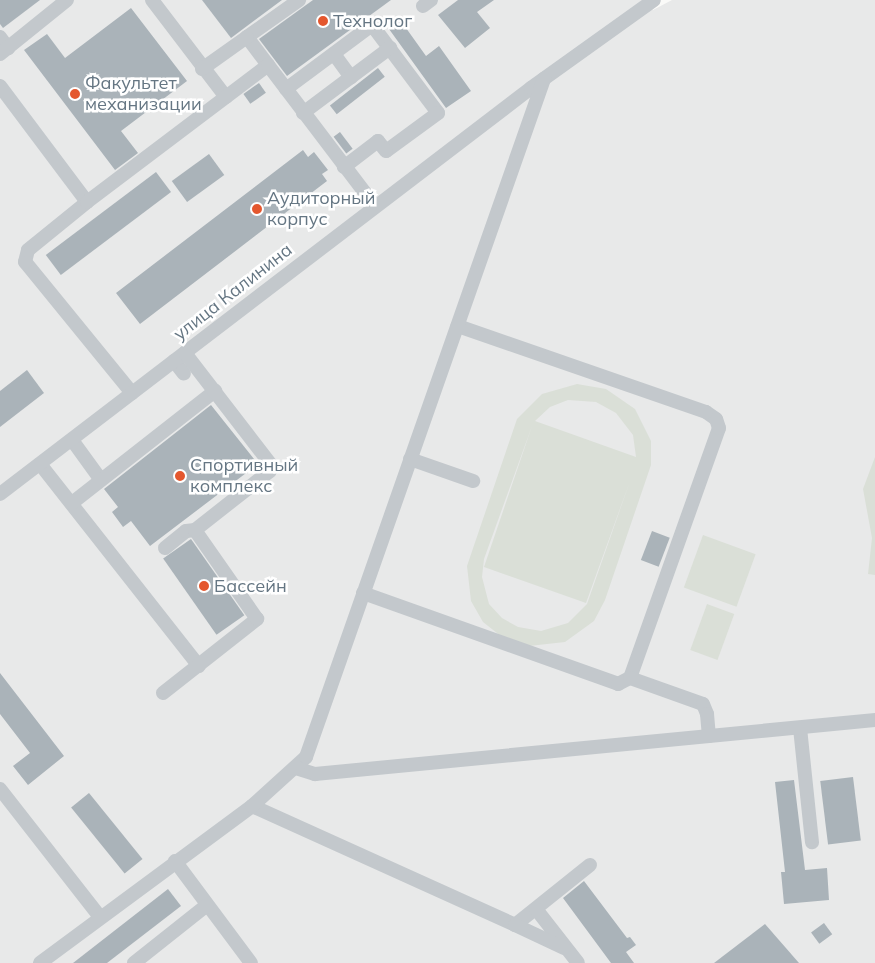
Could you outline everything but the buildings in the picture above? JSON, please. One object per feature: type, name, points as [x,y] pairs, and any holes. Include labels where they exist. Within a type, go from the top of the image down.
[{"type":"lane","points":[[3,46],[67,0]]},
{"type":"lane","points":[[152,0],[202,69],[226,97]]},
{"type":"lane","points":[[202,69],[299,0]]},
{"type":"lane","name":"улица Калинина","points":[[2,492],[375,206],[647,2]]},
{"type":"lane","points":[[286,89],[372,25],[438,112],[386,151],[378,141],[344,167]]},
{"type":"lane","points":[[248,37],[375,206]]},
{"type":"lane","points":[[304,113],[390,48]]},
{"type":"lane","points":[[334,54],[351,77]]},
{"type":"lane","points":[[132,393],[25,262],[28,250],[268,65]]},
{"type":"lane","points":[[40,963],[175,861],[252,806],[306,757],[544,79]]},
{"type":"lane","points":[[0,86],[88,202]]},
{"type":"lane","points":[[363,593],[618,684],[630,678],[719,428],[716,419],[706,412],[458,326]]},
{"type":"lane","points":[[179,357],[184,374]]},
{"type":"lane","points":[[165,548],[186,531],[195,530],[272,468],[215,391],[179,357]]},
{"type":"lane","points":[[72,503],[215,391]]},
{"type":"lane","points":[[72,440],[100,480]]},
{"type":"lane","points":[[410,459],[473,480]]},
{"type":"lane","points":[[40,464],[198,666]]},
{"type":"lane","points":[[164,693],[257,619],[195,530]]},
{"type":"lane","points":[[630,678],[703,704],[709,736]]},
{"type":"lane","points":[[296,768],[315,774],[875,720]]},
{"type":"lane","points":[[800,728],[812,842]]},
{"type":"lane","points":[[0,789],[100,917]]},
{"type":"lane","points":[[252,806],[568,950]]},
{"type":"lane","points":[[175,861],[206,906],[251,963]]},
{"type":"lane","points":[[515,925],[590,865]]},
{"type":"lane","points":[[134,963],[206,906]]},
{"type":"lane","points":[[536,908],[578,963]]},
{"type":"shaded area","points":[[0,0],[646,0],[653,10],[672,0],[875,0],[875,963],[0,963]]},
{"type":"shaded area","points":[[577,384],[606,389],[635,409],[651,441],[651,465],[605,600],[594,621],[565,642],[529,646],[502,637],[483,622],[471,601],[467,566],[517,419],[542,394]],"holes":[[[568,400],[596,402],[616,413],[633,435],[636,457],[535,421],[550,407]],[[532,426],[484,567],[586,603],[630,481],[587,604],[568,623],[541,631],[518,627],[502,618],[489,604],[482,577],[484,559]]]},
{"type":"shaded area","points":[[875,457],[875,575],[868,574],[872,538],[863,489]]},
{"type":"shaded area","points":[[703,535],[756,554],[736,607],[684,588]]},
{"type":"shaded area","points":[[707,604],[734,614],[717,660],[690,650]]},
{"type":"place","name":"Технолог","points":[[323,21]]},
{"type":"place","name":"Факультет механизации","points":[[75,94]]},
{"type":"place","name":"Аудиторный корпус","points":[[257,209]]},
{"type":"place","name":"Спортивный комплекс","points":[[180,476]]},
{"type":"place","name":"Бассейн","points":[[204,586]]}]
